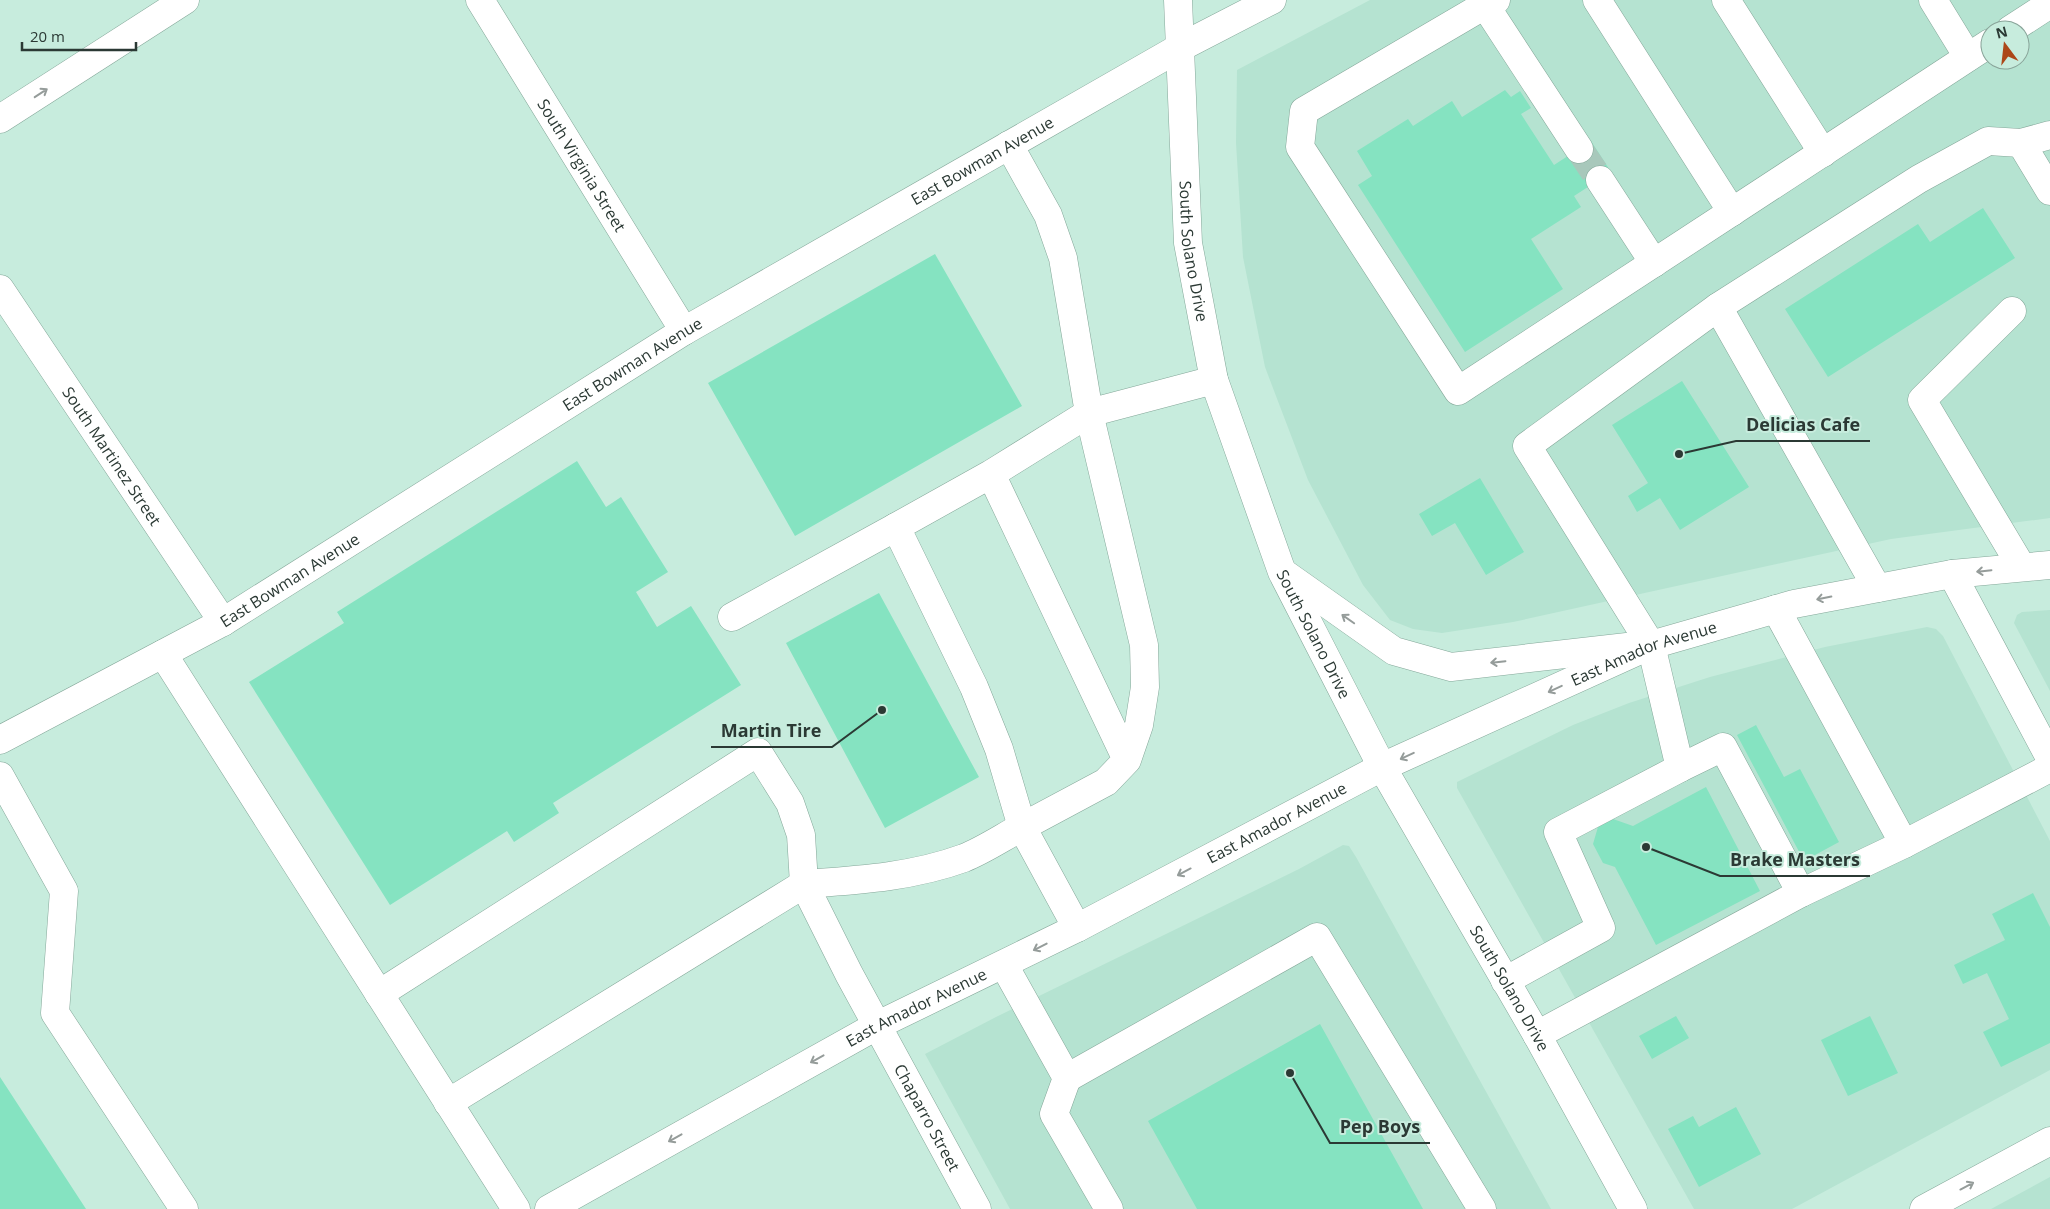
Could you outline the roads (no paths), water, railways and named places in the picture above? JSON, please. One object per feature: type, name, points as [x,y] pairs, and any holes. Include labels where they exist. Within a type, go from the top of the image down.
[{"type":"main road","points":[[0,119],[184,0]]},
{"type":"main road","name":"South Virginia Street","points":[[480,0],[684,330]]},
{"type":"main road","name":"South Solano Drive","points":[[1178,0],[1188,243],[1214,380],[1282,572],[1382,767],[1536,1035],[1633,1209]]},
{"type":"main road","name":"East Bowman Avenue","points":[[0,740],[223,622],[684,330],[1179,48],[1272,0]]},
{"type":"main road","points":[[1597,0],[1732,212]]},
{"type":"main road","points":[[1726,0],[1822,153]]},
{"type":"main road","points":[[1579,149],[1487,2],[1304,111],[1300,147],[1458,390],[1979,50],[1933,0]]},
{"type":"main road","points":[[2025,20],[2050,4]]},
{"type":"main road","points":[[1680,768],[1651,645],[1527,446],[1718,307],[1918,179],[1988,141],[2021,142],[2050,135]]},
{"type":"main road","points":[[2021,142],[2050,192]]},
{"type":"main road","points":[[448,1103],[804,884],[877,878],[918,872],[965,857],[1106,782],[1127,760],[1139,725],[1145,687],[1144,645],[1089,413],[1063,258],[1048,215],[1009,145]]},
{"type":"main road","points":[[1600,180],[1654,263]]},
{"type":"main road","name":"South Martinez Street","points":[[0,289],[223,622]]},
{"type":"main road","points":[[1718,307],[1877,588]]},
{"type":"main road","points":[[2012,312],[1922,400],[2021,566]]},
{"type":"main road","points":[[732,617],[991,474],[1089,413],[1214,380]]},
{"type":"main road","points":[[991,474],[1127,760]]},
{"type":"main road","points":[[896,527],[974,687],[999,750],[1022,826],[1077,928]]},
{"type":"main road","name":"East Amador Avenue","points":[[549,1209],[878,1025],[1077,928],[1382,767],[1651,645],[1776,609],[1877,588],[1952,574],[2050,564]]},
{"type":"main road","points":[[1282,572],[1394,651],[1451,667],[1651,645]]},
{"type":"main road","points":[[1952,574],[2050,758]]},
{"type":"main road","points":[[1776,609],[1904,844]]},
{"type":"main road","points":[[163,654],[516,1209]]},
{"type":"main road","points":[[1505,981],[1601,928],[1558,832],[1723,747],[1801,893]]},
{"type":"main road","points":[[378,994],[758,752],[790,803],[801,835],[804,884]]},
{"type":"main road","points":[[1536,1035],[1801,893],[1904,844],[2050,768]]},
{"type":"main road","points":[[0,776],[64,891],[55,1013],[184,1209]]},
{"type":"main road","name":"Chaparro Street","points":[[804,884],[849,974],[977,1209]]},
{"type":"main road","points":[[1098,1206],[1054,1114],[1067,1078],[1317,937],[1482,1209]]},
{"type":"main road","points":[[1004,965],[1067,1078]]},
{"type":"main road","points":[[1924,1209],[2050,1141]]},
{"type":"tunnel","points":[[1579,149],[1600,180]]},
{"type":"place","name":"Delicias Cafe","points":[[1679,454]]},
{"type":"place","name":"Martin Tire","points":[[882,710]]},
{"type":"place","name":"Brake Masters","points":[[1646,847]]},
{"type":"place","name":"Pep Boys","points":[[1290,1073]]}]
